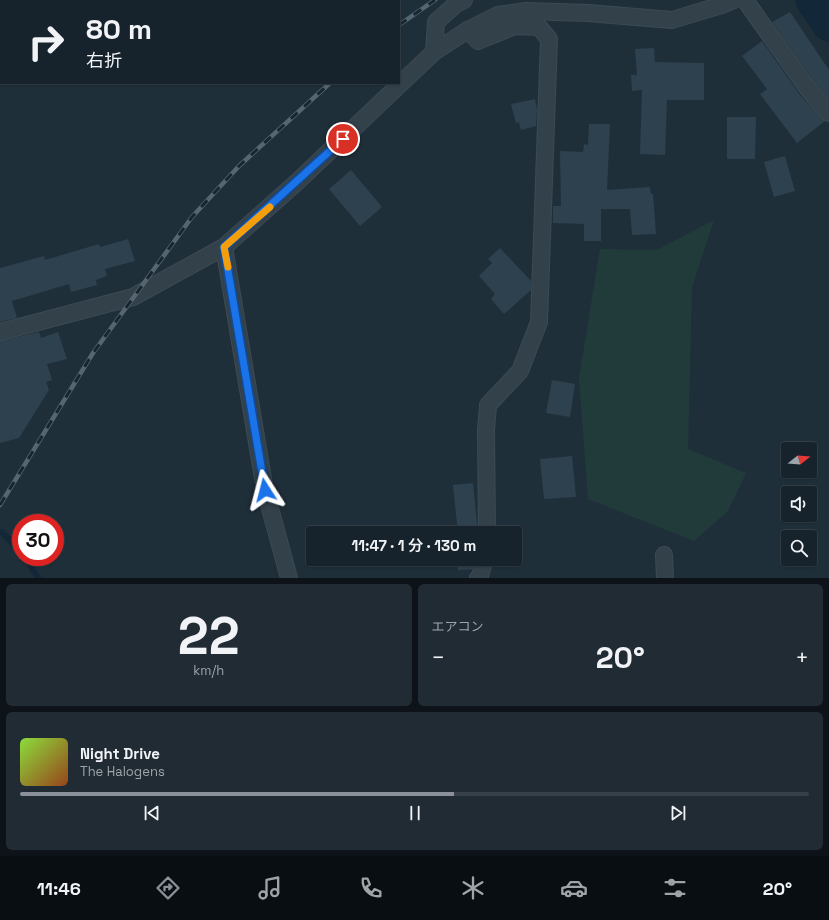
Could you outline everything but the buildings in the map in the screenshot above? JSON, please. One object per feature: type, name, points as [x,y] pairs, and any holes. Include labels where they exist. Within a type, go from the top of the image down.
[{"type":"street","points":[[434,52],[436,22],[456,4],[464,0]]},
{"type":"street","points":[[0,332],[133,297],[224,247],[297,182],[434,52],[468,30],[498,15],[526,12],[588,13],[672,20],[734,0]]},
{"type":"street","points":[[745,0],[808,89],[829,113]]},
{"type":"street","points":[[468,30],[478,41],[515,26],[539,27],[549,39],[538,322],[520,371],[488,405],[486,430],[487,526]]},
{"type":"street","points":[[224,247],[265,490],[289,578]]},
{"type":"street","points":[[664,555],[665,578]]},
{"type":"street","points":[[478,578],[483,566]]},
{"type":"green space","points":[[714,220],[692,287],[688,449],[746,473],[728,511],[694,541],[588,499],[579,378],[600,249],[657,250]]},
{"type":"waterway","points":[[813,0],[829,24]]},
{"type":"waterway","points":[[2,532],[12,543]]},
{"type":"waterway","points":[[31,566],[38,578]]},
{"type":"railway","points":[[400,24],[435,0]]},
{"type":"railway","points":[[0,505],[93,353],[192,217],[239,166],[329,84]]},
{"type":"slow traffic","points":[[228,267],[224,247],[270,207]]},
{"type":"route","points":[[265,490],[224,247],[343,139]]}]
